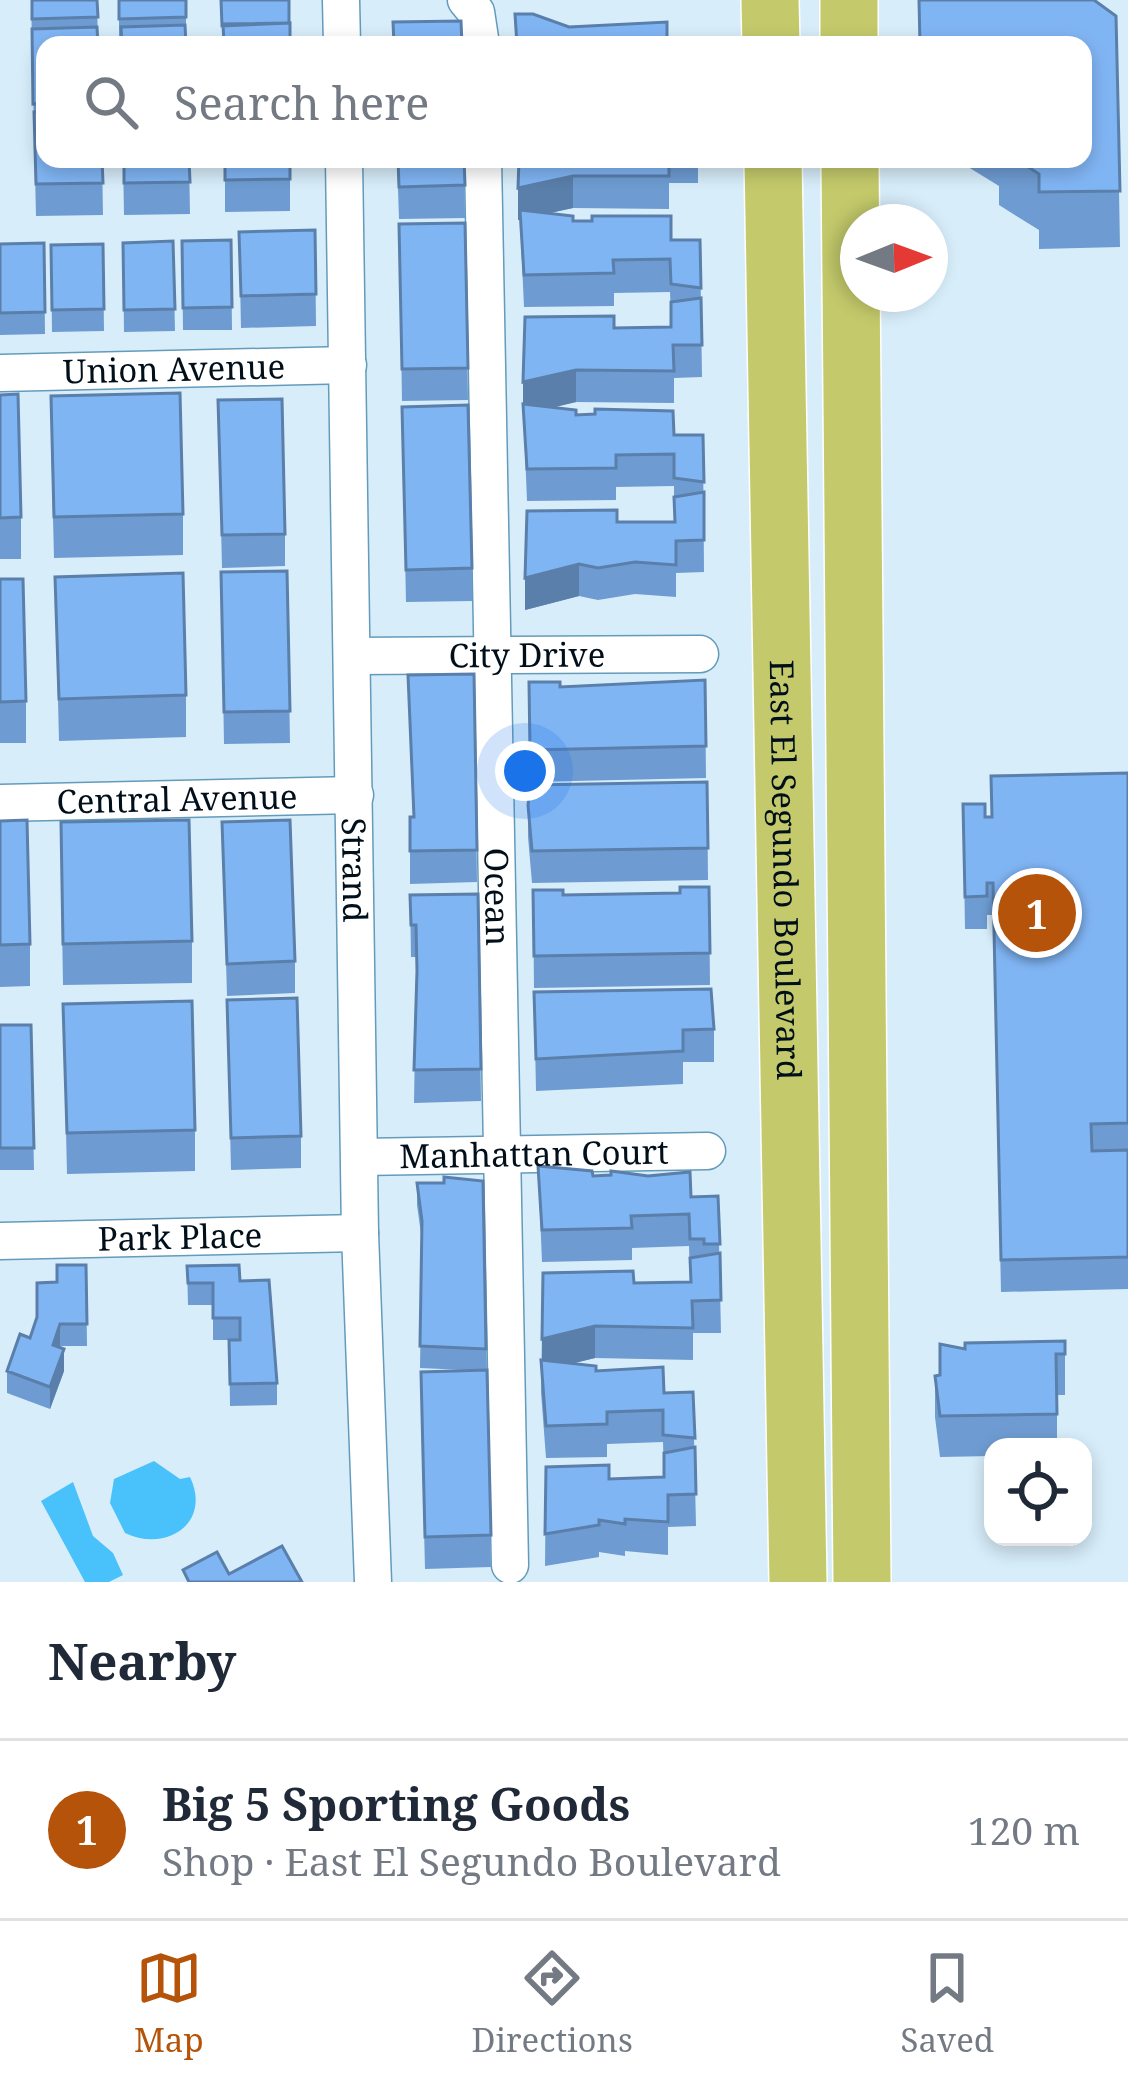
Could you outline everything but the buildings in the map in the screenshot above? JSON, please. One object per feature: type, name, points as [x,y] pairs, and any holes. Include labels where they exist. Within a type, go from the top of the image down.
[{"type":"main road","points":[[770,0],[771,36]]},
{"type":"main road","points":[[849,0],[849,36]]},
{"type":"main road","name":"East El Segundo Boulevard","points":[[772,168],[798,1582]]},
{"type":"main road","name":"East El Segundo Boulevard","points":[[850,168],[862,1582]]},
{"type":"street","points":[[341,0],[342,36]]},
{"type":"street","name":"Strand","points":[[344,168],[361,1233],[373,1582]]},
{"type":"street","name":"Ocean","points":[[483,168],[510,1565]]},
{"type":"street","name":"Union Avenue","points":[[0,373],[348,365]]},
{"type":"street","name":"City Drive","points":[[353,656],[700,654]]},
{"type":"street","name":"Central Avenue","points":[[0,803],[355,795]]},
{"type":"street","name":"Manhattan Court","points":[[360,1157],[707,1151]]},
{"type":"street","name":"Park Place","points":[[0,1241],[361,1233]]},
{"type":"water","points":[[154,1461],[180,1479],[190,1477],[195,1508],[181,1530],[156,1539],[140,1538],[125,1533],[110,1503],[114,1479]]},
{"type":"water","points":[[73,1482],[93,1536],[113,1553],[123,1575],[109,1582],[85,1582],[41,1501]]},
{"type":"place","name":"Big 5 Sporting Goods","points":[[1037,913]]}]
